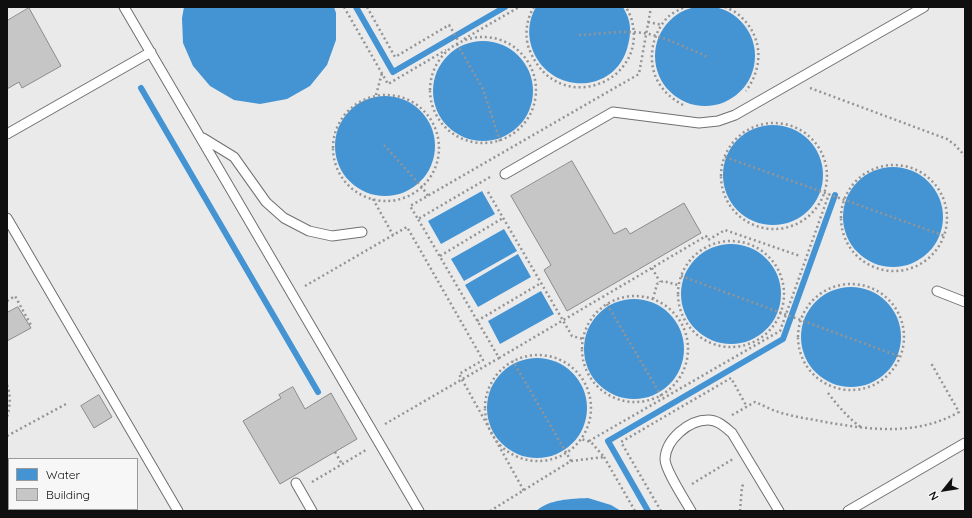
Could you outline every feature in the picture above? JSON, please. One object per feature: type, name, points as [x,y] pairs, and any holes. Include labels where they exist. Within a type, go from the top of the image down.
[{"type":"lane","points":[[124,7],[419,511]]},
{"type":"lane","points":[[505,174],[612,112],[699,124],[718,121],[735,115],[924,7]]},
{"type":"lane","points":[[7,134],[151,52]]},
{"type":"lane","points":[[201,137],[234,157],[266,202],[284,218],[309,231],[332,236],[362,232]]},
{"type":"lane","points":[[7,218],[178,511]]},
{"type":"lane","points":[[937,291],[965,302]]},
{"type":"lane","points":[[691,511],[670,475],[665,460],[668,448],[675,436],[694,424],[708,420],[721,424],[732,433],[759,476],[778,511]]},
{"type":"lane","points":[[848,511],[965,444]]},
{"type":"lane","points":[[298,486],[312,511]]},
{"type":"path","points":[[344,7],[388,84],[519,7]]},
{"type":"path","points":[[367,7],[395,57],[449,25],[483,89],[500,141]]},
{"type":"path","points":[[534,7],[527,27],[528,46],[534,60],[546,76],[560,84],[577,88],[594,86],[609,80],[622,68],[630,54],[634,37],[632,21],[626,7]]},
{"type":"path","points":[[499,358],[410,206],[639,74],[651,7]]},
{"type":"path","points":[[684,7],[669,16],[662,25],[656,36],[652,49],[653,68],[660,85],[671,98],[685,106]]},
{"type":"path","points":[[725,7],[738,14],[750,27],[757,43],[759,60],[755,76],[746,91],[742,94]]},
{"type":"path","points":[[648,22],[662,25]]},
{"type":"path","points":[[579,36],[633,32],[646,34],[656,36],[708,57]]},
{"type":"path","points":[[481,37],[499,39],[516,48],[529,63],[535,77],[537,94],[533,110],[525,125],[512,136],[497,143],[480,144],[463,140],[449,132],[437,118],[431,102],[430,83],[436,65],[447,51],[458,43],[481,37]]},
{"type":"path","points":[[529,63],[534,60]]},
{"type":"path","points":[[376,95],[382,73]]},
{"type":"path","points":[[792,82],[947,139],[965,156]]},
{"type":"path","points":[[383,94],[402,96],[418,105],[432,120],[438,134],[439,151],[436,167],[427,182],[414,193],[399,200],[382,201],[366,198],[351,189],[340,176],[333,159],[332,140],[338,122],[349,108],[365,98],[383,94]]},
{"type":"path","points":[[432,120],[437,118]]},
{"type":"path","points":[[772,122],[790,124],[807,133],[819,147],[826,162],[828,179],[824,196],[816,210],[803,221],[788,228],[771,230],[754,226],[740,217],[729,204],[722,187],[721,168],[725,157],[727,151],[738,136],[754,126],[772,122]]},
{"type":"path","points":[[384,145],[422,187],[428,196]]},
{"type":"path","points":[[725,157],[944,236]]},
{"type":"path","points":[[892,164],[910,167],[927,175],[939,189],[946,204],[948,221],[944,236],[936,252],[923,264],[908,270],[891,272],[874,268],[860,259],[849,247],[842,229],[841,211],[847,193],[858,178],[874,168],[892,164]]},
{"type":"path","points":[[418,219],[490,177],[505,174]]},
{"type":"path","points":[[488,192],[572,336],[583,339]]},
{"type":"path","points":[[589,441],[662,397],[780,331],[829,194]]},
{"type":"path","points":[[373,199],[393,235]]},
{"type":"path","points":[[440,256],[503,218]]},
{"type":"path","points":[[292,294],[407,227],[483,360],[459,374],[524,491]]},
{"type":"path","points":[[372,432],[706,236],[708,240],[725,230],[800,256]]},
{"type":"path","points":[[728,240],[747,243],[763,251],[776,265],[783,280],[784,297],[781,312],[772,328],[760,340],[744,346],[727,348],[711,344],[696,335],[685,321],[678,305],[678,285],[681,276],[683,269],[695,254],[710,244],[728,240]]},
{"type":"path","points":[[652,268],[660,282]]},
{"type":"path","points":[[681,276],[901,357]]},
{"type":"path","points":[[653,299],[657,284],[660,282],[663,281],[678,285]]},
{"type":"path","points":[[477,321],[541,283]]},
{"type":"path","points":[[848,283],[867,286],[883,294],[896,308],[903,323],[904,340],[901,357],[893,371],[880,382],[865,389],[848,391],[831,387],[817,378],[806,365],[798,348],[798,330],[803,312],[815,297],[830,287],[848,283]]},
{"type":"path","points":[[7,301],[15,296],[32,326]]},
{"type":"path","points":[[632,296],[653,299],[667,307],[680,320],[687,336],[688,352],[685,369],[676,384],[662,397],[648,401],[631,403],[615,399],[600,391],[589,376],[582,361],[581,342],[587,324],[598,310],[614,299],[632,296]]},
{"type":"path","points":[[607,304],[662,397]]},
{"type":"path","points":[[681,323],[685,321]]},
{"type":"path","points":[[535,354],[554,357],[570,365],[583,379],[590,394],[591,411],[588,428],[581,439],[566,453],[551,460],[534,462],[518,458],[503,449],[493,435],[485,419],[484,401],[490,383],[501,368],[517,358],[535,354]]},
{"type":"path","points":[[513,361],[571,462]]},
{"type":"path","points":[[721,424],[729,416],[755,402],[787,415],[862,428],[886,430],[914,427],[938,421],[960,412],[931,363]]},
{"type":"path","points":[[583,379],[589,376]]},
{"type":"path","points":[[7,385],[9,398],[9,411],[7,417]]},
{"type":"path","points":[[828,393],[840,408],[862,428]]},
{"type":"path","points":[[7,436],[66,404]]},
{"type":"path","points":[[581,439],[589,441],[604,457],[636,511]]},
{"type":"path","points":[[298,486],[379,443]]},
{"type":"path","points":[[335,452],[342,464]]},
{"type":"path","points":[[680,491],[744,452]]},
{"type":"path","points":[[490,511],[571,462],[604,457]]},
{"type":"path","points":[[740,511],[742,486],[759,476]]},
{"type":"water","points":[[705,6],[715,7],[733,14],[747,28],[754,46],[754,66],[747,84],[733,98],[715,105],[705,106],[695,105],[677,98],[663,84],[656,66],[655,56],[656,46],[663,28],[677,14],[695,7]]},
{"type":"water","points":[[184,7],[334,7],[336,13],[336,40],[327,65],[310,86],[287,99],[260,104],[234,100],[210,86],[193,66],[183,43],[182,18]]},
{"type":"water","points":[[536,7],[623,7],[629,19],[630,36],[622,61],[611,73],[598,80],[584,83],[569,82],[554,76],[542,66],[531,46],[529,29],[531,17]]},
{"type":"water","points":[[483,41],[502,45],[519,55],[529,72],[533,91],[529,110],[519,127],[502,137],[483,141],[464,137],[447,127],[437,110],[433,91],[437,72],[447,55],[464,45]]},
{"type":"water","points":[[385,96],[404,100],[421,110],[431,127],[435,146],[431,165],[421,182],[404,192],[385,196],[366,192],[349,182],[339,165],[335,146],[339,127],[349,110],[366,100]]},
{"type":"water","points":[[773,125],[792,129],[809,139],[819,156],[823,175],[819,194],[809,211],[792,221],[773,225],[754,221],[737,211],[727,194],[723,175],[727,156],[737,139],[754,129]]},
{"type":"water","points":[[893,167],[912,171],[929,181],[939,198],[943,217],[939,236],[929,253],[912,263],[893,267],[874,263],[857,253],[847,236],[843,217],[847,198],[857,181],[874,171]]},
{"type":"water","points":[[482,191],[495,214],[441,244],[428,221]]},
{"type":"water","points":[[504,229],[517,251],[464,281],[451,259]]},
{"type":"water","points":[[731,244],[750,248],[767,258],[777,275],[781,294],[777,313],[767,330],[750,340],[731,344],[712,340],[695,330],[685,313],[681,294],[685,275],[695,258],[712,248]]},
{"type":"water","points":[[518,254],[531,277],[478,307],[465,285]]},
{"type":"water","points":[[851,287],[870,291],[887,301],[897,318],[901,337],[897,356],[887,373],[870,383],[851,387],[832,383],[815,373],[805,356],[801,337],[805,318],[815,301],[832,291]]},
{"type":"water","points":[[541,291],[554,314],[500,344],[488,321]]},
{"type":"water","points":[[634,299],[653,303],[670,313],[680,330],[684,349],[680,368],[670,385],[653,395],[634,399],[615,395],[598,385],[588,368],[584,349],[588,330],[598,313],[615,303]]},
{"type":"water","points":[[537,358],[556,362],[573,372],[583,389],[587,408],[583,427],[573,444],[556,454],[537,458],[518,454],[501,444],[491,427],[487,408],[491,389],[501,372],[518,362]]},
{"type":"water","points":[[588,498],[611,505],[621,511],[536,511],[554,502],[567,499]]},
{"type":"water","points":[[60,510],[61,511],[16,511]]},
{"type":"building","points":[[29,8],[61,66],[22,88],[19,82],[7,89],[7,21]]},
{"type":"building","points":[[572,161],[614,234],[626,228],[630,234],[684,203],[701,233],[567,311],[544,270],[551,265],[511,196]]},
{"type":"building","points":[[18,307],[31,328],[7,341],[7,313]]},
{"type":"building","points":[[293,387],[305,409],[331,393],[357,439],[280,484],[243,421],[281,398],[279,395]]},
{"type":"building","points":[[99,395],[112,417],[94,428],[81,406]]},
{"type":"waterway","points":[[356,7],[393,72],[505,7]]},
{"type":"waterway","points":[[141,88],[318,392]]},
{"type":"waterway","points":[[648,511],[608,441],[783,339],[835,195]]}]
